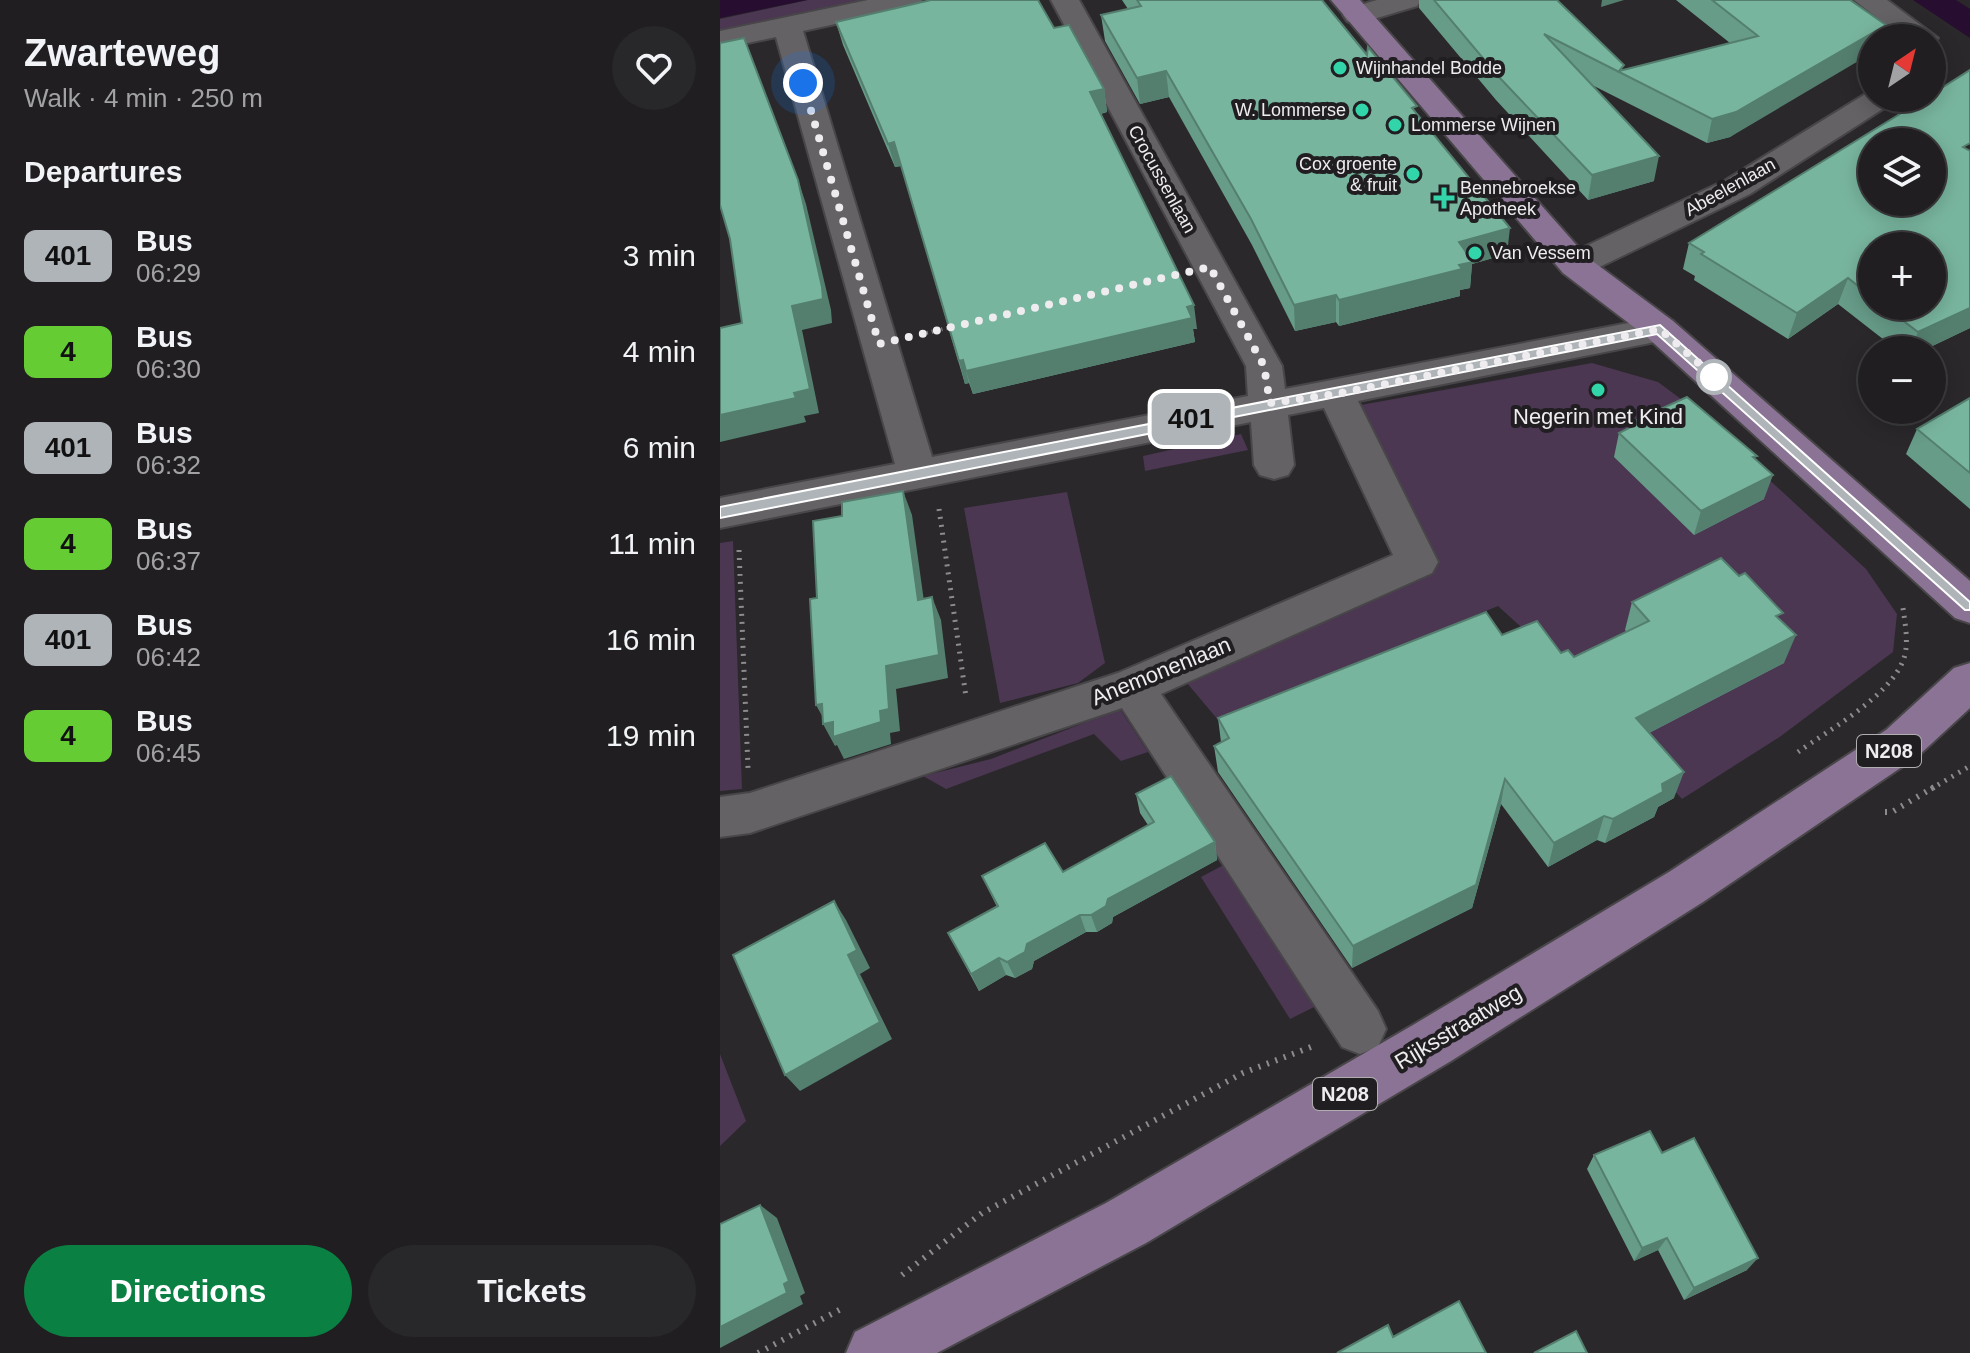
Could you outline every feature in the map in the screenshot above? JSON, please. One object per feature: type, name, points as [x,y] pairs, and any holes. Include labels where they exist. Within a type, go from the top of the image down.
[{"type":"main road","points":[[1351,8],[1575,265],[1660,329],[1970,606]]},
{"type":"main road","name":"Rijksstraatweg","points":[[876,1353],[1126,1223],[1445,1035],[1686,887],[1902,743],[1970,681]]},
{"type":"street","points":[[720,40],[908,0]]},
{"type":"street","name":"Crocussenlaan","points":[[1065,0],[1264,366],[1274,465]]},
{"type":"street","points":[[1351,8],[1407,0]]},
{"type":"street","points":[[1868,0],[1900,24]]},
{"type":"street","points":[[787,25],[879,344],[929,481]]},
{"type":"street","name":"Abeelenlaan","points":[[1575,265],[1738,187],[1858,111]]},
{"type":"street","points":[[729,511],[929,481],[1270,403],[1336,394],[1660,329]]},
{"type":"street","name":"Anemonenlaan","points":[[735,815],[1132,687],[1417,562],[1336,394]]},
{"type":"street","points":[[1132,687],[1360,1029]]},
{"type":"path","points":[[879,344],[966,324]]},
{"type":"path","points":[[929,481],[972,738]]},
{"type":"path","points":[[729,511],[735,815]]},
{"type":"shaded area","points":[[720,0],[807,0],[720,18]]},
{"type":"shaded area","points":[[808,0],[875,0],[720,35],[720,19]]},
{"type":"shaded area","points":[[1913,0],[1956,0],[1970,9],[1970,38]]},
{"type":"shaded area","points":[[1592,363],[1658,382],[1685,402],[1866,569],[1897,614],[1893,652],[1781,736],[1682,799],[1541,645],[1498,606],[1219,721],[1181,676],[1427,567],[1361,405]]},
{"type":"shaded area","points":[[1241,434],[1248,450],[1145,471],[1143,456]]},
{"type":"shaded area","points":[[1067,492],[1105,663],[1078,683],[1000,703],[964,508]]},
{"type":"shaded area","points":[[733,541],[742,789],[720,791],[720,543]]},
{"type":"shaded area","points":[[1120,709],[1148,752],[1121,761],[1094,734],[946,789],[923,776],[991,759]]},
{"type":"shaded area","points":[[1231,861],[1324,1002],[1290,1019],[1201,877]]},
{"type":"shaded area","points":[[720,1054],[746,1121],[720,1146]]},
{"type":"building","points":[[931,0],[1038,0],[1054,28],[1069,25],[1104,89],[1090,92],[1194,305],[1187,307],[1192,318],[966,371],[963,360],[959,361],[894,142],[888,144],[836,22]]},
{"type":"building","points":[[1137,0],[1322,0],[1367,55],[1368,47],[1417,106],[1412,108],[1510,228],[1459,242],[1473,262],[1459,265],[1462,269],[1339,300],[1336,295],[1294,305],[1251,219],[1166,71],[1137,78],[1101,15],[1141,6]]},
{"type":"building","points":[[1434,0],[1557,0],[1624,65],[1619,71],[1758,36],[1712,0],[1850,0],[1885,24],[1858,24],[1858,41],[1736,112],[1712,119],[1544,34],[1659,156],[1592,175],[1498,76]]},
{"type":"building","points":[[744,38],[798,180],[823,299],[792,306],[810,389],[794,393],[796,398],[720,415],[720,328],[742,323],[730,239],[720,205],[720,43]]},
{"type":"building","points":[[1970,70],[1970,143],[1963,147],[1970,151],[1970,308],[1946,319],[1946,232],[1858,232],[1858,286],[1848,278],[1797,313],[1701,254],[1704,252],[1689,243],[1858,140],[1858,216],[1946,216],[1946,128],[1877,128],[1903,112],[1946,112],[1946,85]]},
{"type":"building","points":[[1902,320],[1944,320],[1918,332]]},
{"type":"building","points":[[1687,397],[1757,456],[1753,457],[1773,475],[1701,511],[1619,433],[1633,426],[1630,423]]},
{"type":"building","points":[[1970,398],[1970,473],[1917,429],[1926,424],[1946,424],[1946,412]]},
{"type":"building","points":[[903,491],[918,600],[932,597],[939,655],[886,666],[889,709],[880,711],[881,722],[833,737],[833,722],[823,724],[822,704],[816,705],[810,599],[817,598],[813,521],[842,516],[842,502]]},
{"type":"building","points":[[1721,558],[1739,576],[1745,573],[1783,613],[1776,616],[1796,635],[1636,718],[1684,772],[1662,784],[1663,792],[1613,819],[1604,816],[1554,843],[1505,779],[1476,885],[1353,946],[1214,746],[1229,738],[1218,718],[1486,612],[1502,635],[1537,621],[1561,653],[1568,650],[1574,657],[1649,621],[1632,602]]},
{"type":"building","points":[[1171,776],[1215,842],[1108,899],[1106,906],[1091,915],[1080,915],[1027,944],[1025,952],[1007,962],[999,958],[971,974],[948,933],[998,906],[982,876],[1045,843],[1063,872],[1154,822],[1136,794]]},
{"type":"building","points":[[834,901],[857,950],[848,955],[880,1022],[785,1075],[733,955]]},
{"type":"building","points":[[1650,1131],[1662,1153],[1694,1138],[1758,1258],[1694,1288],[1667,1238],[1642,1248],[1594,1155]]},
{"type":"building","points":[[760,1205],[789,1281],[784,1284],[787,1293],[720,1327],[720,1224]]},
{"type":"building","points":[[1459,1301],[1486,1353],[1337,1353],[1388,1325],[1393,1337]]},
{"type":"building","points":[[1576,1331],[1587,1353],[1534,1353]]},
{"type":"bus line","name":"401","points":[[720,513],[1660,329],[1970,606]]},
{"type":"place","name":"Wijnhandel Bodde","points":[[1340,68]]},
{"type":"place","name":"W. Lommerse","points":[[1362,110]]},
{"type":"place","name":"Lommerse Wijnen","points":[[1395,125]]},
{"type":"place","name":"Cox groente & fruit","points":[[1413,174]]},
{"type":"place","name":"Bennebroekse Apotheek","points":[[1444,198]]},
{"type":"place","name":"Van Vessem","points":[[1475,253]]},
{"type":"place","name":"Negerin met Kind","points":[[1598,390]]},
{"type":"route","points":[[803,83],[879,344],[1210,267],[1264,366],[1270,403],[1336,394],[1660,329],[1721,383],[1714,377]]}]
